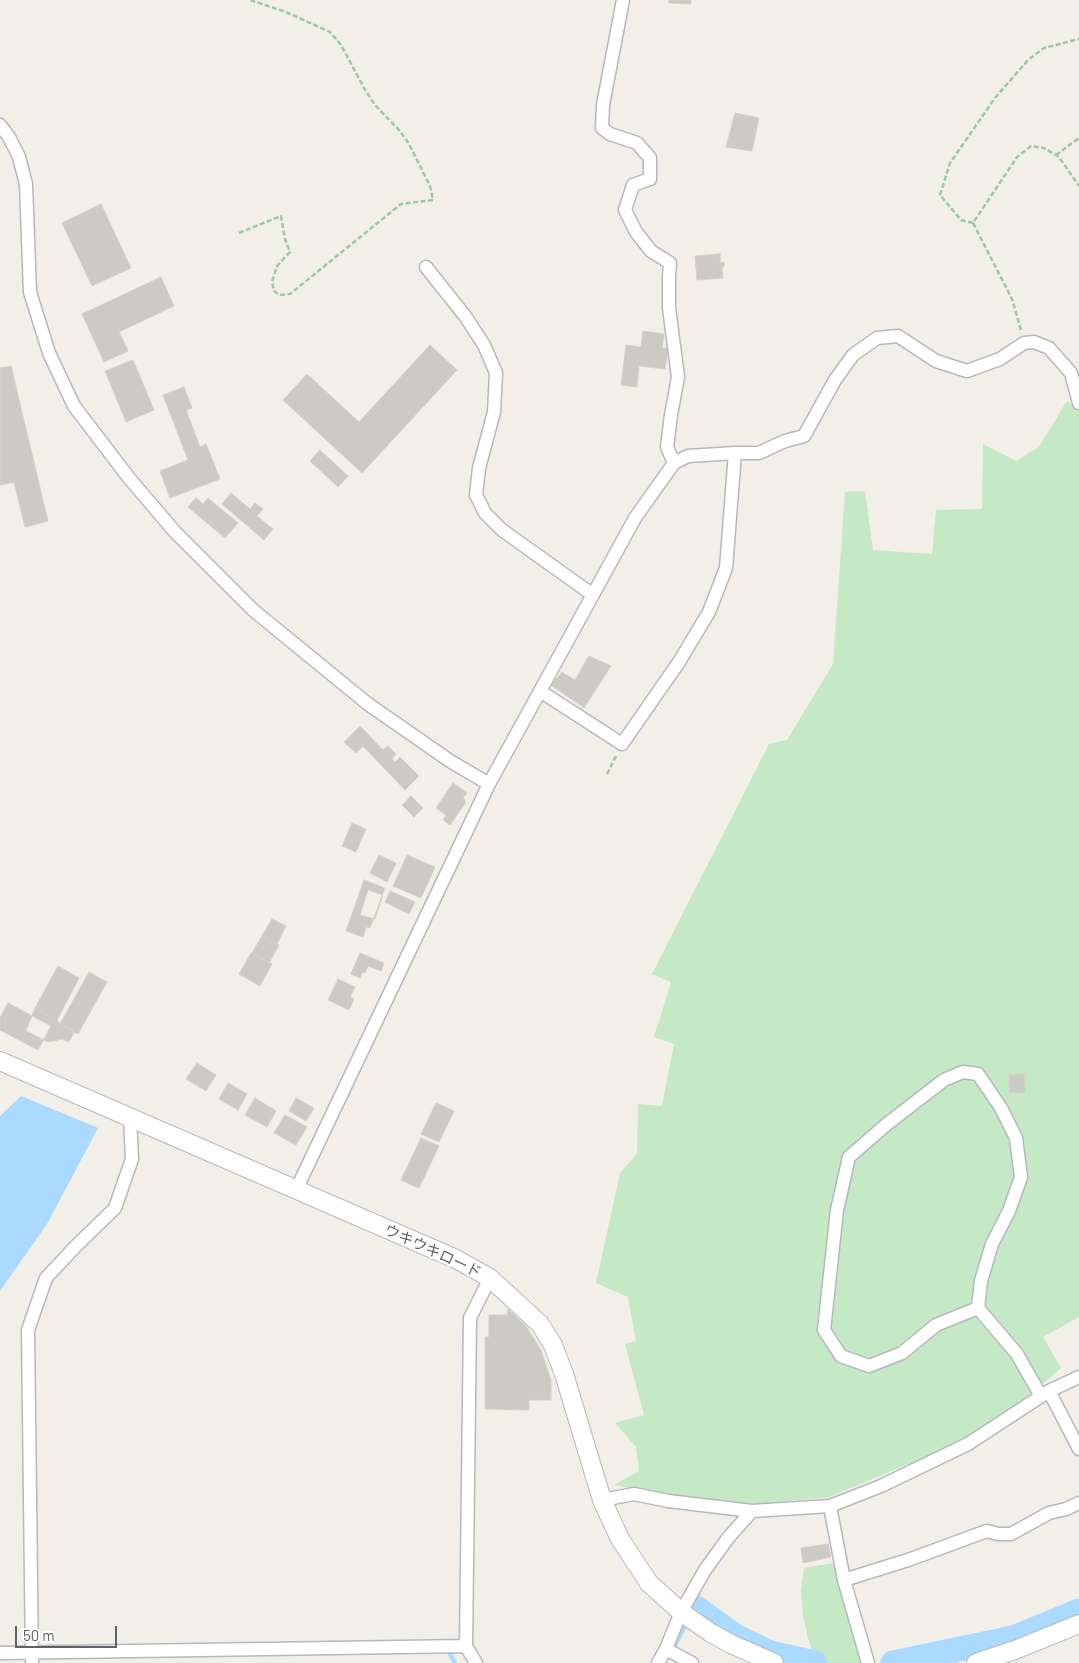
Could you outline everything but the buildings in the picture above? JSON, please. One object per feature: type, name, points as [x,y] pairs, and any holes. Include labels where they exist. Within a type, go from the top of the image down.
[{"type":"street","points":[[623,0],[603,105],[602,128],[610,134],[638,143],[650,158],[650,178],[633,185],[625,210],[636,232],[651,251],[670,263],[669,308],[678,376],[667,447],[674,463]]},
{"type":"street","points":[[0,125],[9,137],[19,157],[26,184],[30,292],[49,353],[74,406],[129,478],[175,532],[252,610],[368,704],[450,761],[489,784]]},
{"type":"street","points":[[426,267],[475,330],[484,345],[496,373],[494,412],[479,468],[476,495],[485,514],[502,530],[593,594]]},
{"type":"street","points":[[296,1190],[489,784],[635,518],[674,463],[688,456],[758,453],[785,441],[804,436],[831,387],[852,355],[877,338],[898,336],[936,361],[967,370],[1000,359],[1024,343],[1034,342],[1049,348],[1071,373],[1079,403]]},
{"type":"street","points":[[540,691],[622,744],[678,662],[709,612],[726,568],[735,453]]},
{"type":"street","name":"ウキウキロード","points":[[1,1063],[456,1259],[490,1278],[540,1324],[553,1345],[564,1374],[602,1500],[620,1539],[648,1583],[681,1612],[711,1633],[774,1663]]},
{"type":"street","points":[[978,1308],[936,1325],[902,1354],[869,1366],[841,1356],[824,1330],[837,1210],[849,1157],[887,1124],[944,1080],[963,1072],[978,1074],[1000,1108],[1016,1138],[1021,1177],[1009,1211],[992,1244],[981,1281],[978,1308],[1017,1354],[1045,1394],[1079,1449]]},
{"type":"street","points":[[32,1658],[28,1330],[46,1278],[75,1246],[115,1208],[132,1159],[130,1119]]},
{"type":"street","points":[[476,1663],[466,1646],[470,1318],[490,1278]]},
{"type":"street","points":[[602,1500],[634,1494],[668,1501],[752,1511],[830,1506],[881,1486],[968,1444],[1045,1394],[1079,1377]]},
{"type":"street","points":[[844,1580],[908,1560],[987,1531],[998,1534],[1012,1534],[1049,1513],[1066,1509],[1079,1503]]},
{"type":"street","points":[[830,1506],[844,1580],[868,1663]]},
{"type":"street","points":[[658,1663],[666,1649],[681,1612],[705,1570],[728,1538],[752,1511]]},
{"type":"street","points":[[976,1663],[1016,1650],[1079,1624]]},
{"type":"street","points":[[0,1653],[32,1658],[466,1646]]},
{"type":"street","points":[[666,1649],[692,1663]]},
{"type":"path","points":[[239,233],[281,216],[285,239],[290,252],[277,266],[272,282],[274,291],[280,295],[290,294],[401,204],[434,200],[430,186],[409,144],[400,131],[375,104],[364,88],[341,45],[330,32],[286,12],[250,0]]},
{"type":"path","points":[[1024,343],[1012,299],[973,223],[961,220],[940,196],[950,163],[995,98],[1028,60],[1044,48],[1079,40]]},
{"type":"path","points":[[1056,155],[1079,138]]},
{"type":"path","points":[[973,223],[1017,157],[1031,146],[1044,148],[1059,157],[1079,186]]},
{"type":"path","points":[[607,774],[622,744]]},
{"type":"green space","points":[[1067,401],[1079,411],[1079,1317],[1043,1337],[1061,1368],[1019,1404],[959,1443],[829,1497],[756,1504],[692,1498],[614,1485],[639,1471],[636,1447],[615,1423],[644,1415],[625,1344],[636,1341],[628,1297],[596,1283],[620,1173],[637,1154],[638,1104],[662,1106],[674,1044],[654,1037],[671,982],[652,974],[769,744],[787,740],[833,664],[845,492],[865,491],[873,550],[932,554],[936,510],[982,509],[983,444],[1016,461],[1039,447]]},
{"type":"green space","points":[[833,1563],[861,1663],[822,1663],[815,1658],[809,1642],[803,1616],[801,1590],[804,1568]]},
{"type":"water","points":[[21,1096],[98,1128],[47,1224],[0,1291],[0,1116]]},
{"type":"waterway","points":[[695,1607],[735,1636],[770,1653],[815,1663]]},
{"type":"waterway","points":[[893,1663],[1013,1638],[1079,1611]]},
{"type":"waterway","points":[[672,1651],[687,1622]]},
{"type":"waterway","points":[[450,1654],[455,1663]]}]
